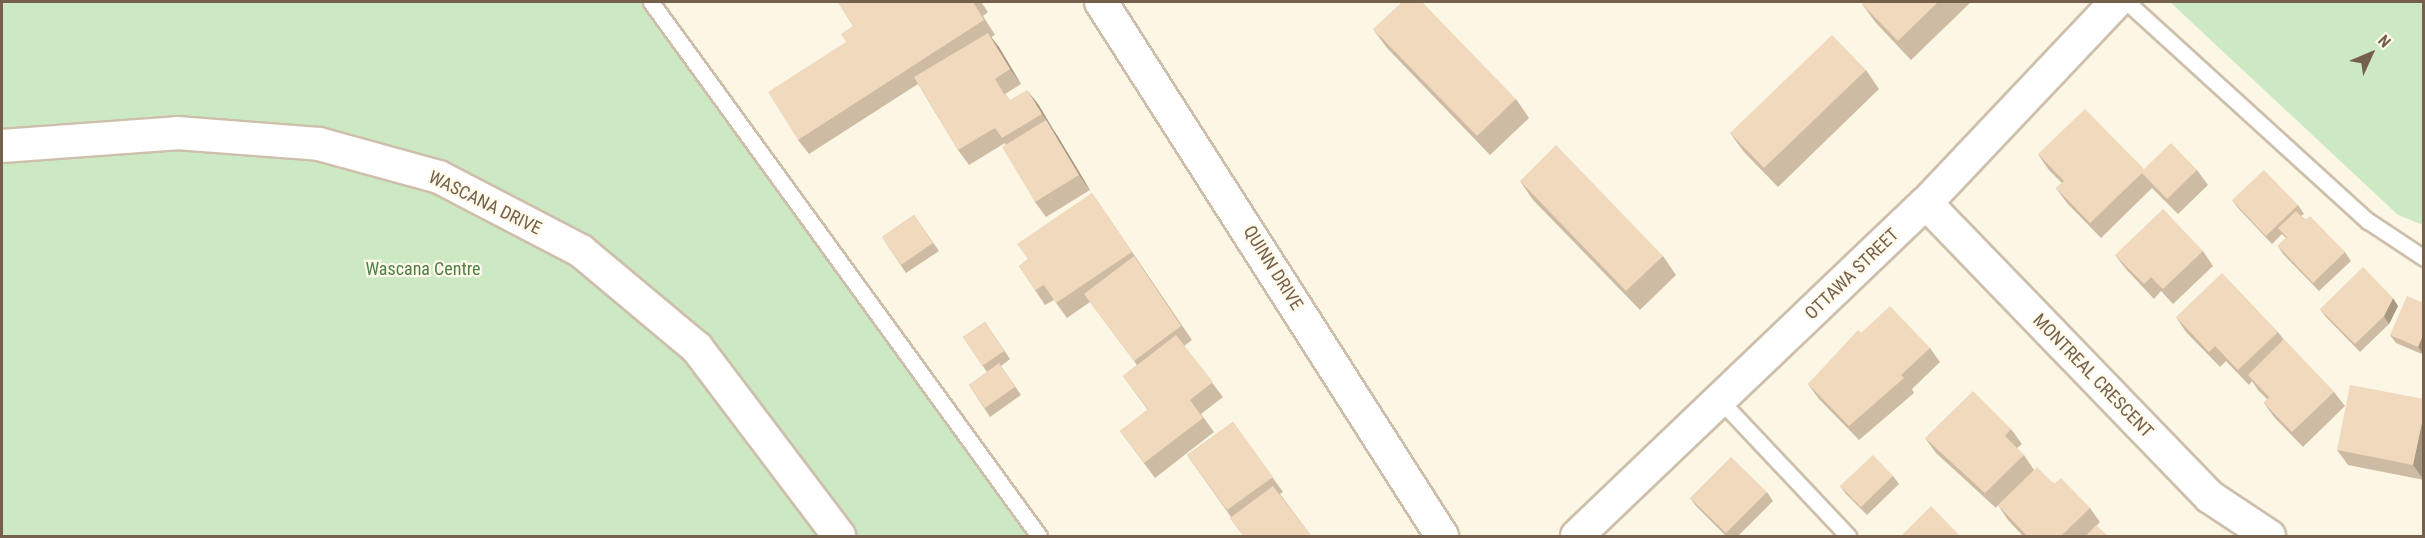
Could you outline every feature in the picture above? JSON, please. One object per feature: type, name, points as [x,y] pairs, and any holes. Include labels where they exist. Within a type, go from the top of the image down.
[{"type":"street","name":"QUINN DRIVE","points":[[1101,2],[1442,537]]},
{"type":"street","name":"OTTAWA STREET","points":[[1577,537],[1926,203],[2116,2]]},
{"type":"street","name":"WASCANA DRIVE","points":[[2,146],[189,134],[319,144],[439,177],[581,250],[698,348],[839,537]]},
{"type":"street","name":"MONTREAL CRESCENT","points":[[1926,203],[2210,497],[2269,537]]},
{"type":"lane","points":[[651,2],[1039,537]]},
{"type":"lane","points":[[2127,2],[2368,221],[2424,258]]},
{"type":"lane","points":[[1720,400],[1848,537]]},
{"type":"green space","name":"Wascana Centre","points":[[2,2],[651,2],[1039,536],[2,536]]},
{"type":"green space","points":[[2170,2],[2423,2],[2423,225],[2398,215]]},
{"type":"building","points":[[838,2],[973,2],[984,20],[798,140],[768,92],[846,42],[841,34],[853,26]]},
{"type":"building","points":[[1402,2],[1422,2],[1516,99],[1477,136],[1373,29]]},
{"type":"building","points":[[1865,2],[1938,2],[1898,41],[1862,4]]},
{"type":"building","points":[[988,33],[1010,69],[995,79],[1004,94],[1010,100],[1027,90],[1042,114],[1002,138],[995,128],[958,150],[914,77]]},
{"type":"building","points":[[1832,35],[1866,70],[1764,168],[1730,133]]},
{"type":"building","points":[[2085,109],[2144,169],[2171,143],[2197,170],[2167,199],[2142,173],[2090,223],[2056,188],[2064,181],[2038,154]]},
{"type":"building","points":[[1046,120],[1079,175],[1035,202],[1002,147]]},
{"type":"building","points":[[1556,145],[1663,256],[1626,291],[1520,181]]},
{"type":"building","points":[[2264,170],[2298,205],[2266,236],[2232,200]]},
{"type":"building","points":[[1092,193],[1132,252],[1056,303],[1044,285],[1035,290],[1019,266],[1028,259],[1017,244]]},
{"type":"building","points":[[2163,209],[2203,251],[2163,289],[2151,277],[2144,284],[2115,255]]},
{"type":"building","points":[[2296,211],[2305,220],[2310,216],[2345,252],[2313,283],[2278,246],[2287,237],[2278,228]]},
{"type":"building","points":[[914,215],[933,243],[901,265],[882,237]]},
{"type":"building","points":[[1134,256],[1181,326],[1134,361],[1084,294]]},
{"type":"building","points":[[2363,267],[2393,298],[2384,316],[2355,344],[2320,309]]},
{"type":"building","points":[[2222,273],[2278,332],[2238,370],[2215,346],[2209,352],[2176,317]]},
{"type":"building","points":[[2407,296],[2424,303],[2424,333],[2418,347],[2390,335]]},
{"type":"building","points":[[1890,306],[1930,348],[1901,375],[1904,378],[1849,426],[1808,384],[1858,330],[1861,333]]},
{"type":"building","points":[[985,322],[1004,351],[982,366],[963,337]]},
{"type":"building","points":[[1176,335],[1213,382],[1190,400],[1203,418],[1144,463],[1120,431],[1148,409],[1123,376]]},
{"type":"building","points":[[2284,339],[2334,392],[2292,432],[2264,403],[2269,397],[2248,375]]},
{"type":"building","points":[[999,363],[1015,387],[985,408],[969,385]]},
{"type":"building","points":[[2350,385],[2424,399],[2424,413],[2413,465],[2337,450]]},
{"type":"building","points":[[1973,391],[2011,429],[2005,436],[2024,455],[1985,493],[1925,438]]},
{"type":"building","points":[[1233,422],[1273,477],[1227,510],[1187,455]]},
{"type":"building","points":[[1873,455],[1893,476],[1861,507],[1840,486]]},
{"type":"building","points":[[1731,457],[1767,492],[1726,533],[1690,498]]},
{"type":"building","points":[[2037,467],[2054,484],[2061,478],[2090,508],[2060,537],[2028,537],[1998,505]]},
{"type":"building","points":[[1273,486],[1312,537],[1244,537],[1230,518]]},
{"type":"building","points":[[1931,506],[1959,535],[1958,537],[1900,537]]},
{"type":"building","points":[[2096,525],[2109,537],[2086,537]]}]
